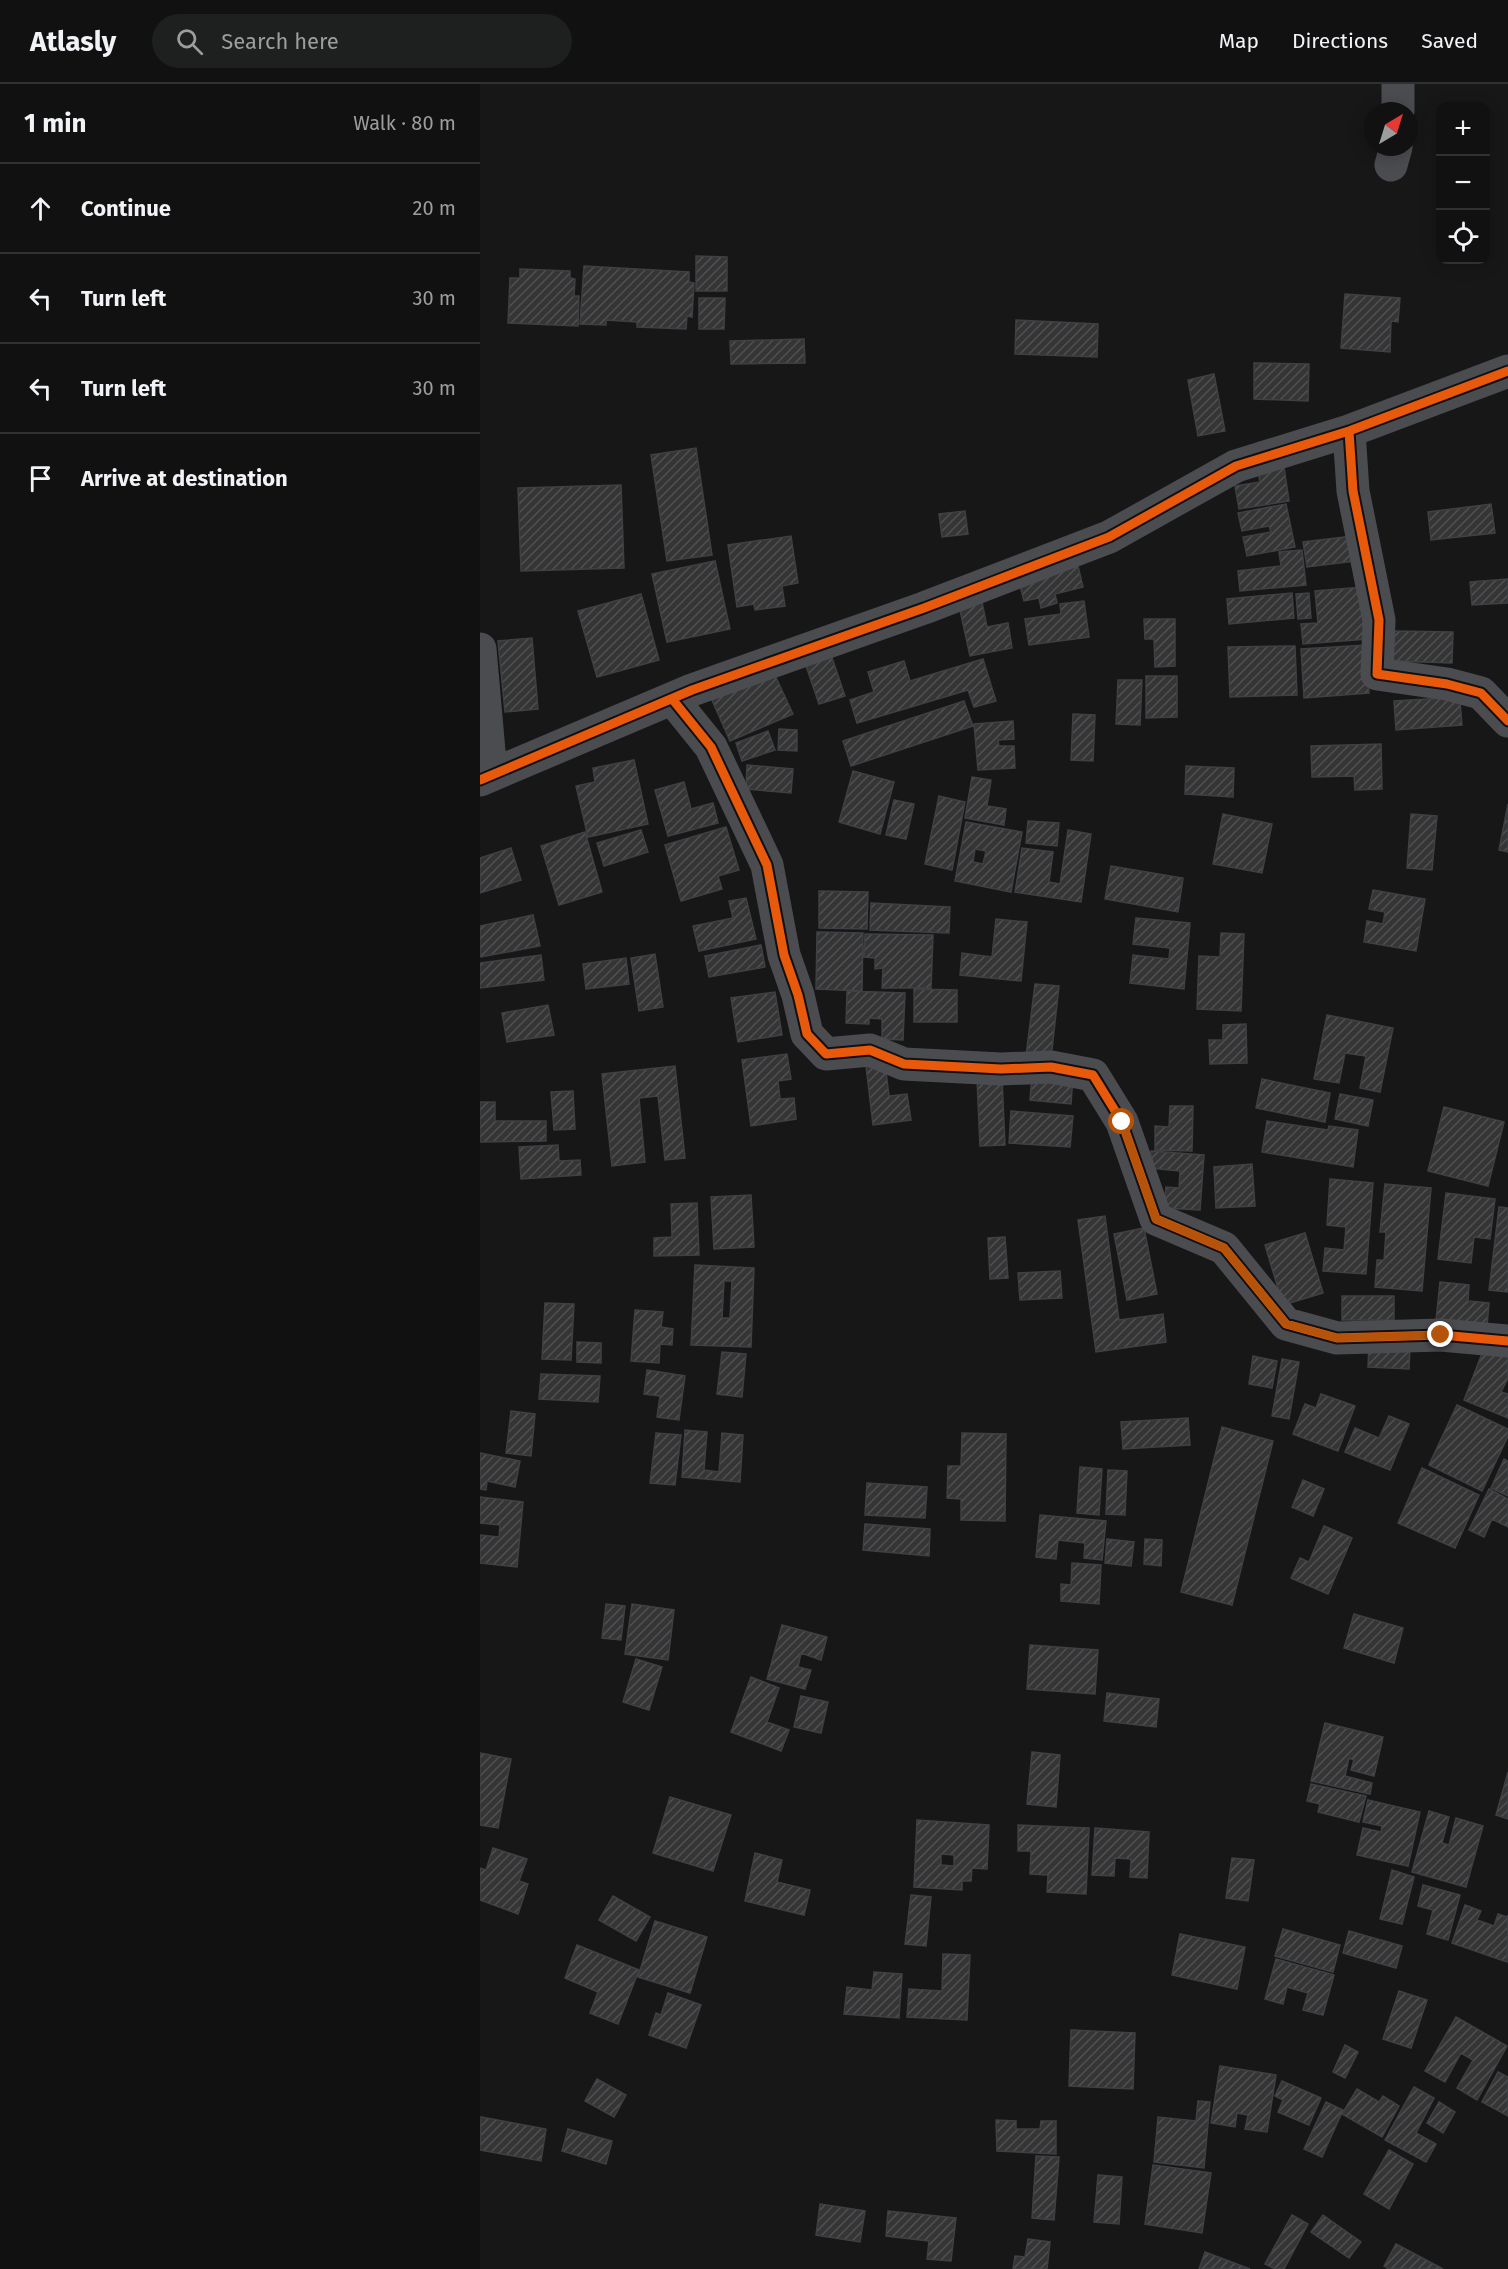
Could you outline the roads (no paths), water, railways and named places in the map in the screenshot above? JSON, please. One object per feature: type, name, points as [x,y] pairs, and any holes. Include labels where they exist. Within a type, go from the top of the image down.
[{"type":"street","points":[[1398,84],[1398,102]]},
{"type":"street","points":[[480,649],[486,777],[673,700],[692,690],[913,612],[1109,537],[1236,466],[1349,431],[1508,371]]},
{"type":"street","points":[[1349,431],[1353,491],[1379,620],[1377,674],[1447,684],[1481,693],[1508,721]]},
{"type":"street","points":[[673,700],[711,747],[767,865],[784,955],[798,995],[807,1034],[826,1054],[870,1050],[904,1064],[1001,1069],[1051,1067],[1093,1075],[1122,1122],[1156,1219],[1224,1248],[1286,1324],[1337,1338],[1441,1335],[1508,1341]]}]
